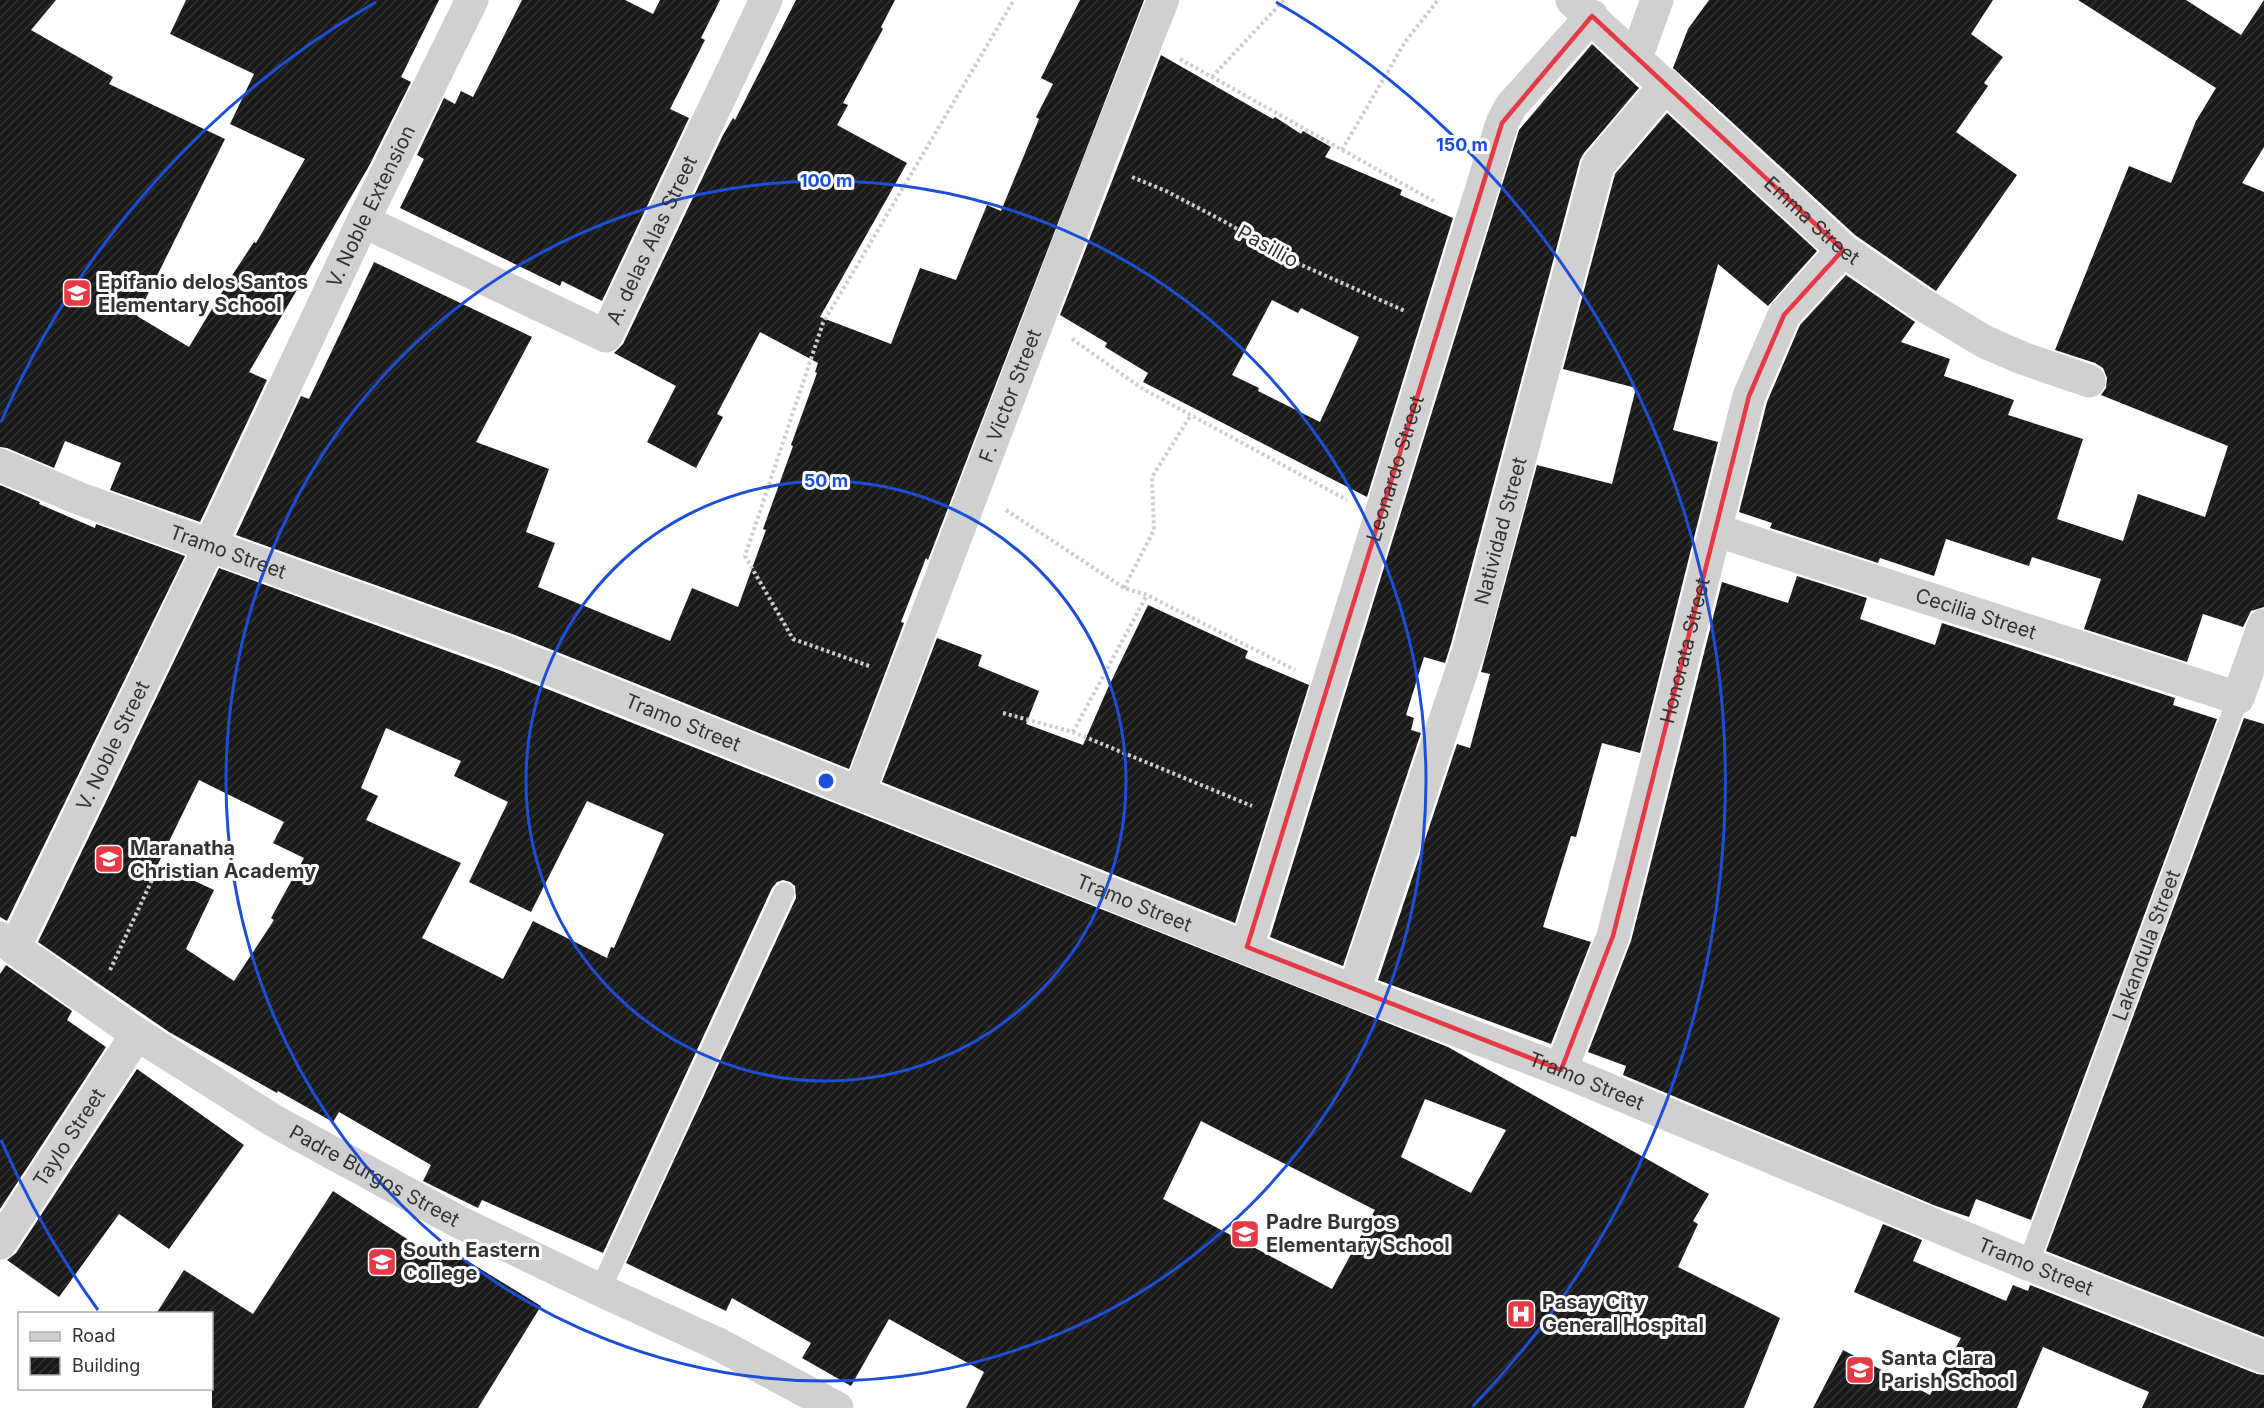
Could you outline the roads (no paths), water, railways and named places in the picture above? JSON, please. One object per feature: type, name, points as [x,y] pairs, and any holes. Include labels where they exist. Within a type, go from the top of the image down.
[{"type":"street","name":"V. Noble Extension","points":[[210,544],[363,221],[472,0]]},
{"type":"street","name":"A. delas Alas Street","points":[[363,221],[606,336],[766,0]]},
{"type":"street","name":"F. Victor Street","points":[[859,792],[1163,0]]},
{"type":"street","points":[[1636,58],[1657,0]]},
{"type":"street","name":"Emma Street","points":[[1582,8],[1843,250],[1917,301],[1985,342],[2022,358],[2090,381]]},
{"type":"street","name":"Leonardo Street","points":[[1247,948],[1502,123],[1511,106],[1582,8]]},
{"type":"street","name":"Natividad Street","points":[[1354,991],[1469,649],[1598,165],[1666,85]]},
{"type":"street","name":"Honorata Street","points":[[1561,1070],[1613,936],[1749,396],[1784,315],[1843,250]]},
{"type":"street","name":"Tramo Street","points":[[0,465],[78,498],[509,653],[1354,991],[1561,1070],[2028,1264],[2264,1357]]},
{"type":"street","name":"Cecilia Street","points":[[1715,530],[2238,698]]},
{"type":"street","name":"V. Noble Street","points":[[8,942],[210,544]]},
{"type":"street","name":"Lakandula Street","points":[[2238,698],[2264,625]]},
{"type":"street","name":"Padre Burgos Street","points":[[8,942],[137,1034],[274,1120],[461,1223],[720,1345],[837,1408]]},
{"type":"street","name":"Taylo Street","points":[[0,1243],[137,1034]]},
{"type":"lane","name":"Lakandula Street","points":[[2028,1264],[2238,698]]},
{"type":"lane","points":[[600,1290],[784,892]]},
{"type":"place","name":"Epifanio delos Santos Elementary School","points":[[77,293]]},
{"type":"place","name":"Maranatha Christian Academy","points":[[109,859]]},
{"type":"place","name":"Padre Burgos Elementary School","points":[[1245,1234]]},
{"type":"place","name":"South Eastern College","points":[[382,1262]]},
{"type":"place","name":"Pasay City General Hospital","points":[[1521,1314]]},
{"type":"place","name":"Santa Clara Parish School","points":[[1860,1370]]}]
